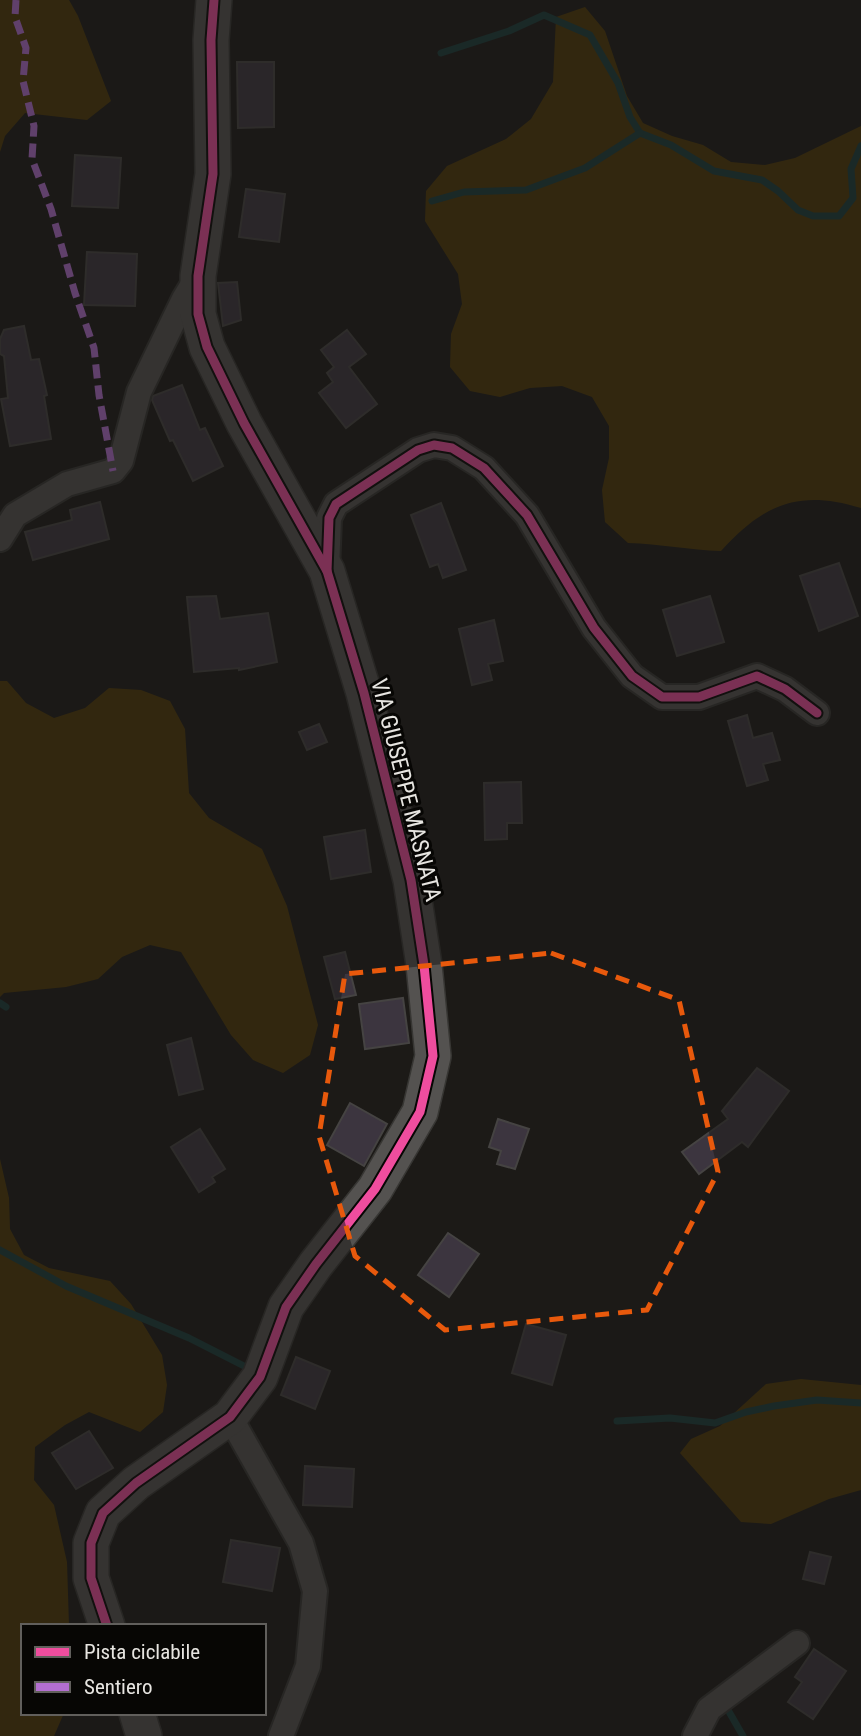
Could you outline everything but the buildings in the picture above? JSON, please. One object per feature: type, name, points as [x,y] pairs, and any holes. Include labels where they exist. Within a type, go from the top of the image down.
[{"type":"street","name":"VIA GIUSEPPE MASNATA","points":[[106,1624],[91,1578],[91,1543],[103,1513],[136,1483],[230,1417],[260,1377],[286,1307],[375,1189],[420,1112],[433,1056],[424,965],[411,880],[368,706],[327,571],[244,423],[207,347],[198,314],[198,276],[213,174],[211,40],[214,0]]},
{"type":"street","points":[[0,539],[15,515],[67,484],[113,471],[121,461],[139,392],[198,276]]},
{"type":"street","points":[[327,571],[329,518],[336,505],[418,450],[434,445],[452,448],[484,468],[527,515],[594,628],[632,676],[662,697],[699,697],[757,676],[785,689],[817,713]]},
{"type":"street","points":[[230,1417],[301,1542],[315,1591],[308,1666],[281,1736]]},
{"type":"street","points":[[695,1736],[709,1709],[797,1643]]},
{"type":"street","points":[[138,1715],[145,1736]]},
{"type":"highlighted area","points":[[551,953],[679,1000],[718,1172],[647,1310],[445,1330],[355,1256],[319,1136],[345,974]]},
{"type":"shaded area","points":[[0,0],[69,0],[78,16],[111,101],[87,120],[25,113],[5,136],[0,152]]},
{"type":"shaded area","points":[[585,7],[605,31],[627,96],[643,123],[672,136],[703,145],[731,162],[765,165],[795,158],[861,126],[861,508],[819,500],[784,505],[752,522],[721,551],[628,543],[605,522],[602,490],[609,458],[609,426],[592,397],[562,386],[530,388],[500,397],[470,391],[450,367],[451,334],[462,304],[458,274],[425,221],[426,191],[447,166],[506,139],[531,119],[553,82],[556,17]]},
{"type":"shaded area","points":[[0,681],[7,681],[26,703],[54,718],[85,708],[109,688],[141,690],[170,701],[185,729],[189,793],[209,818],[262,849],[287,906],[318,1025],[310,1055],[283,1073],[253,1060],[231,1035],[181,952],[150,945],[122,957],[98,979],[66,987],[4,993],[0,997]]},
{"type":"shaded area","points":[[0,1159],[9,1198],[10,1229],[24,1255],[49,1268],[110,1281],[131,1304],[162,1355],[167,1385],[163,1412],[140,1432],[89,1412],[65,1425],[35,1447],[34,1480],[54,1505],[67,1562],[69,1624],[21,1624],[21,1715],[63,1715],[54,1736],[0,1736]]},
{"type":"shaded area","points":[[801,1379],[861,1385],[861,1490],[829,1499],[771,1524],[741,1522],[680,1453],[691,1439],[720,1426],[766,1384]]},
{"type":"waterway","points":[[441,53],[509,31],[544,15],[590,35],[618,83],[630,117],[640,133],[671,145],[714,171],[762,180],[798,210],[813,216],[839,216],[853,198],[851,169],[861,146]]},
{"type":"waterway","points":[[432,201],[464,192],[526,190],[585,168],[640,133]]},
{"type":"waterway","points":[[0,1003],[6,1007]]},
{"type":"waterway","points":[[0,1250],[66,1286],[189,1338],[244,1366]]},
{"type":"waterway","points":[[617,1421],[670,1418],[715,1423],[746,1412],[817,1400],[861,1403]]},
{"type":"waterway","points":[[719,1709],[728,1710],[743,1736]]},
{"type":"marked path","points":[[16,0],[15,17],[26,48],[23,81],[34,126],[32,159],[51,209],[94,348],[99,395],[113,471]]},
{"type":"cycle path","points":[[106,1624],[91,1578],[91,1543],[103,1513],[136,1483],[230,1417],[260,1377],[286,1307],[375,1189],[420,1112],[433,1056],[424,965],[411,880],[364,693],[327,571],[244,423],[207,347],[198,314],[198,276],[213,174],[211,40],[214,0]]},
{"type":"cycle path","points":[[327,571],[329,518],[336,504],[418,450],[434,445],[452,448],[484,468],[527,515],[594,628],[632,676],[662,697],[699,697],[757,676],[785,689],[817,713]]}]
